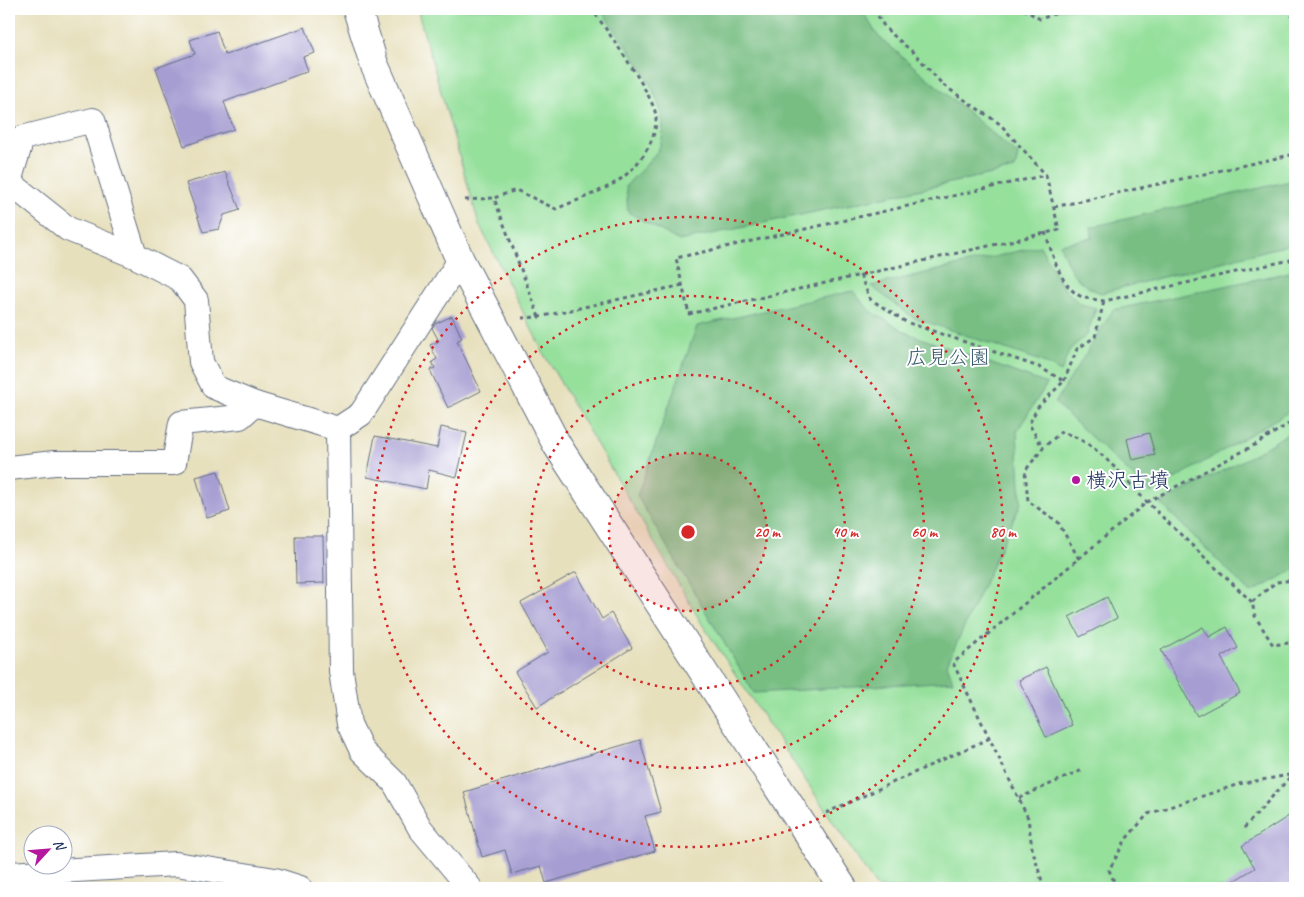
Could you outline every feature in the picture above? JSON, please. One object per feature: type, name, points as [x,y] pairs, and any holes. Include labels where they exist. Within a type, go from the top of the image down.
[{"type":"street","points":[[357,9],[374,64],[460,260],[557,445],[843,888]]},
{"type":"street","points":[[135,256],[93,120],[22,138],[9,182],[68,229],[135,256],[180,279],[196,300],[201,362],[214,387],[255,404],[338,429],[361,414],[460,260]]},
{"type":"street","points":[[9,468],[54,463],[174,463],[181,423],[240,417],[255,404]]},
{"type":"street","points":[[338,429],[341,671],[349,724],[362,751],[394,782],[420,828],[470,888]]},
{"type":"street","points":[[9,874],[176,864],[275,880],[300,888]]},
{"type":"path","points":[[464,200],[494,198],[516,190],[556,210],[621,179],[652,142],[657,116],[641,82],[592,9]]},
{"type":"path","points":[[874,9],[886,28],[916,55],[943,85],[1000,124],[1046,175],[1059,230],[689,314],[676,258],[1046,175]]},
{"type":"path","points":[[1023,9],[1040,18],[1068,9]]},
{"type":"path","points":[[1287,9],[1295,21]]},
{"type":"path","points":[[1295,128],[1295,139]]},
{"type":"path","points":[[1054,208],[1295,154]]},
{"type":"path","points":[[494,198],[539,317]]},
{"type":"path","points":[[1045,232],[1057,267],[1068,285],[1083,297],[1104,301],[1295,259]]},
{"type":"path","points":[[860,275],[870,299],[906,322],[1039,367],[1064,381]]},
{"type":"path","points":[[517,318],[539,317],[683,285]]},
{"type":"path","points":[[1043,448],[1029,424],[1038,407],[1064,381],[1076,349],[1095,337],[1104,301]]},
{"type":"path","points":[[1044,888],[1032,848],[1028,818],[953,663],[1147,502],[1251,447],[1295,420]]},
{"type":"path","points":[[1079,559],[1058,522],[1028,501],[1025,471],[1043,448],[1061,432],[1077,436],[1106,460],[1147,502],[1252,602],[1255,616],[1274,646],[1295,642]]},
{"type":"path","points":[[1252,602],[1276,582],[1295,580]]},
{"type":"path","points":[[822,815],[990,738]]},
{"type":"path","points":[[1244,828],[1293,775],[1295,765]]},
{"type":"path","points":[[1019,798],[1082,770]]},
{"type":"path","points":[[1116,888],[1109,870],[1126,839],[1148,814],[1239,784],[1293,775]]},
{"type":"green space","name":"広見公園","points":[[417,9],[1295,9],[1295,888],[877,888],[702,624],[545,356],[479,224]]},
{"type":"green space","points":[[600,9],[861,9],[878,36],[1018,155],[1015,169],[679,241],[628,212],[626,186],[659,148],[663,131],[661,113],[655,94],[634,56]]},
{"type":"green space","points":[[1295,180],[1295,243],[1101,293],[1084,285],[1079,280],[1066,261],[1060,244],[1092,238],[1091,227]]},
{"type":"green space","points":[[1040,246],[1062,286],[1080,304],[1096,308],[1087,335],[1070,349],[1061,372],[1041,361],[912,317],[871,286]]},
{"type":"green space","points":[[1295,271],[1295,408],[1151,493],[1055,403],[1113,310]]},
{"type":"green space","points":[[853,291],[869,310],[907,333],[1047,384],[1017,431],[1021,503],[947,664],[953,681],[754,693],[637,496],[697,326]]},
{"type":"green space","points":[[1295,429],[1295,569],[1251,593],[1160,503],[1253,455]]},
{"type":"building","points":[[305,27],[315,53],[303,57],[308,71],[224,102],[234,129],[184,146],[156,68],[195,54],[190,40],[217,31],[225,55]]},
{"type":"building","points":[[225,172],[240,210],[224,215],[219,229],[203,232],[186,183]]},
{"type":"building","points":[[452,316],[462,338],[457,341],[481,391],[448,408],[430,370],[435,368],[432,362],[437,359],[430,345],[439,341],[432,328],[435,324]]},
{"type":"building","points":[[441,427],[467,433],[457,477],[429,470],[426,489],[367,477],[375,436],[437,448]]},
{"type":"building","points":[[1149,433],[1155,455],[1132,460],[1127,439]]},
{"type":"building","points":[[218,471],[230,511],[207,518],[196,477]]},
{"type":"building","points":[[295,536],[323,536],[324,583],[296,584]]},
{"type":"building","points":[[576,572],[602,619],[611,613],[632,648],[537,707],[515,672],[548,652],[521,603]]},
{"type":"building","points":[[1107,597],[1117,618],[1080,637],[1069,617]]},
{"type":"building","points":[[1203,627],[1209,637],[1227,627],[1238,648],[1221,657],[1240,693],[1197,716],[1161,650]]},
{"type":"building","points":[[1046,667],[1072,725],[1046,737],[1019,680]]},
{"type":"building","points":[[640,740],[661,812],[645,816],[655,851],[546,883],[541,866],[512,874],[505,850],[482,857],[464,792]]},
{"type":"building","points":[[1295,812],[1295,888],[1222,888],[1255,868],[1242,846]]},
{"type":"place","name":"横沢古墳","points":[[1076,480]]}]
